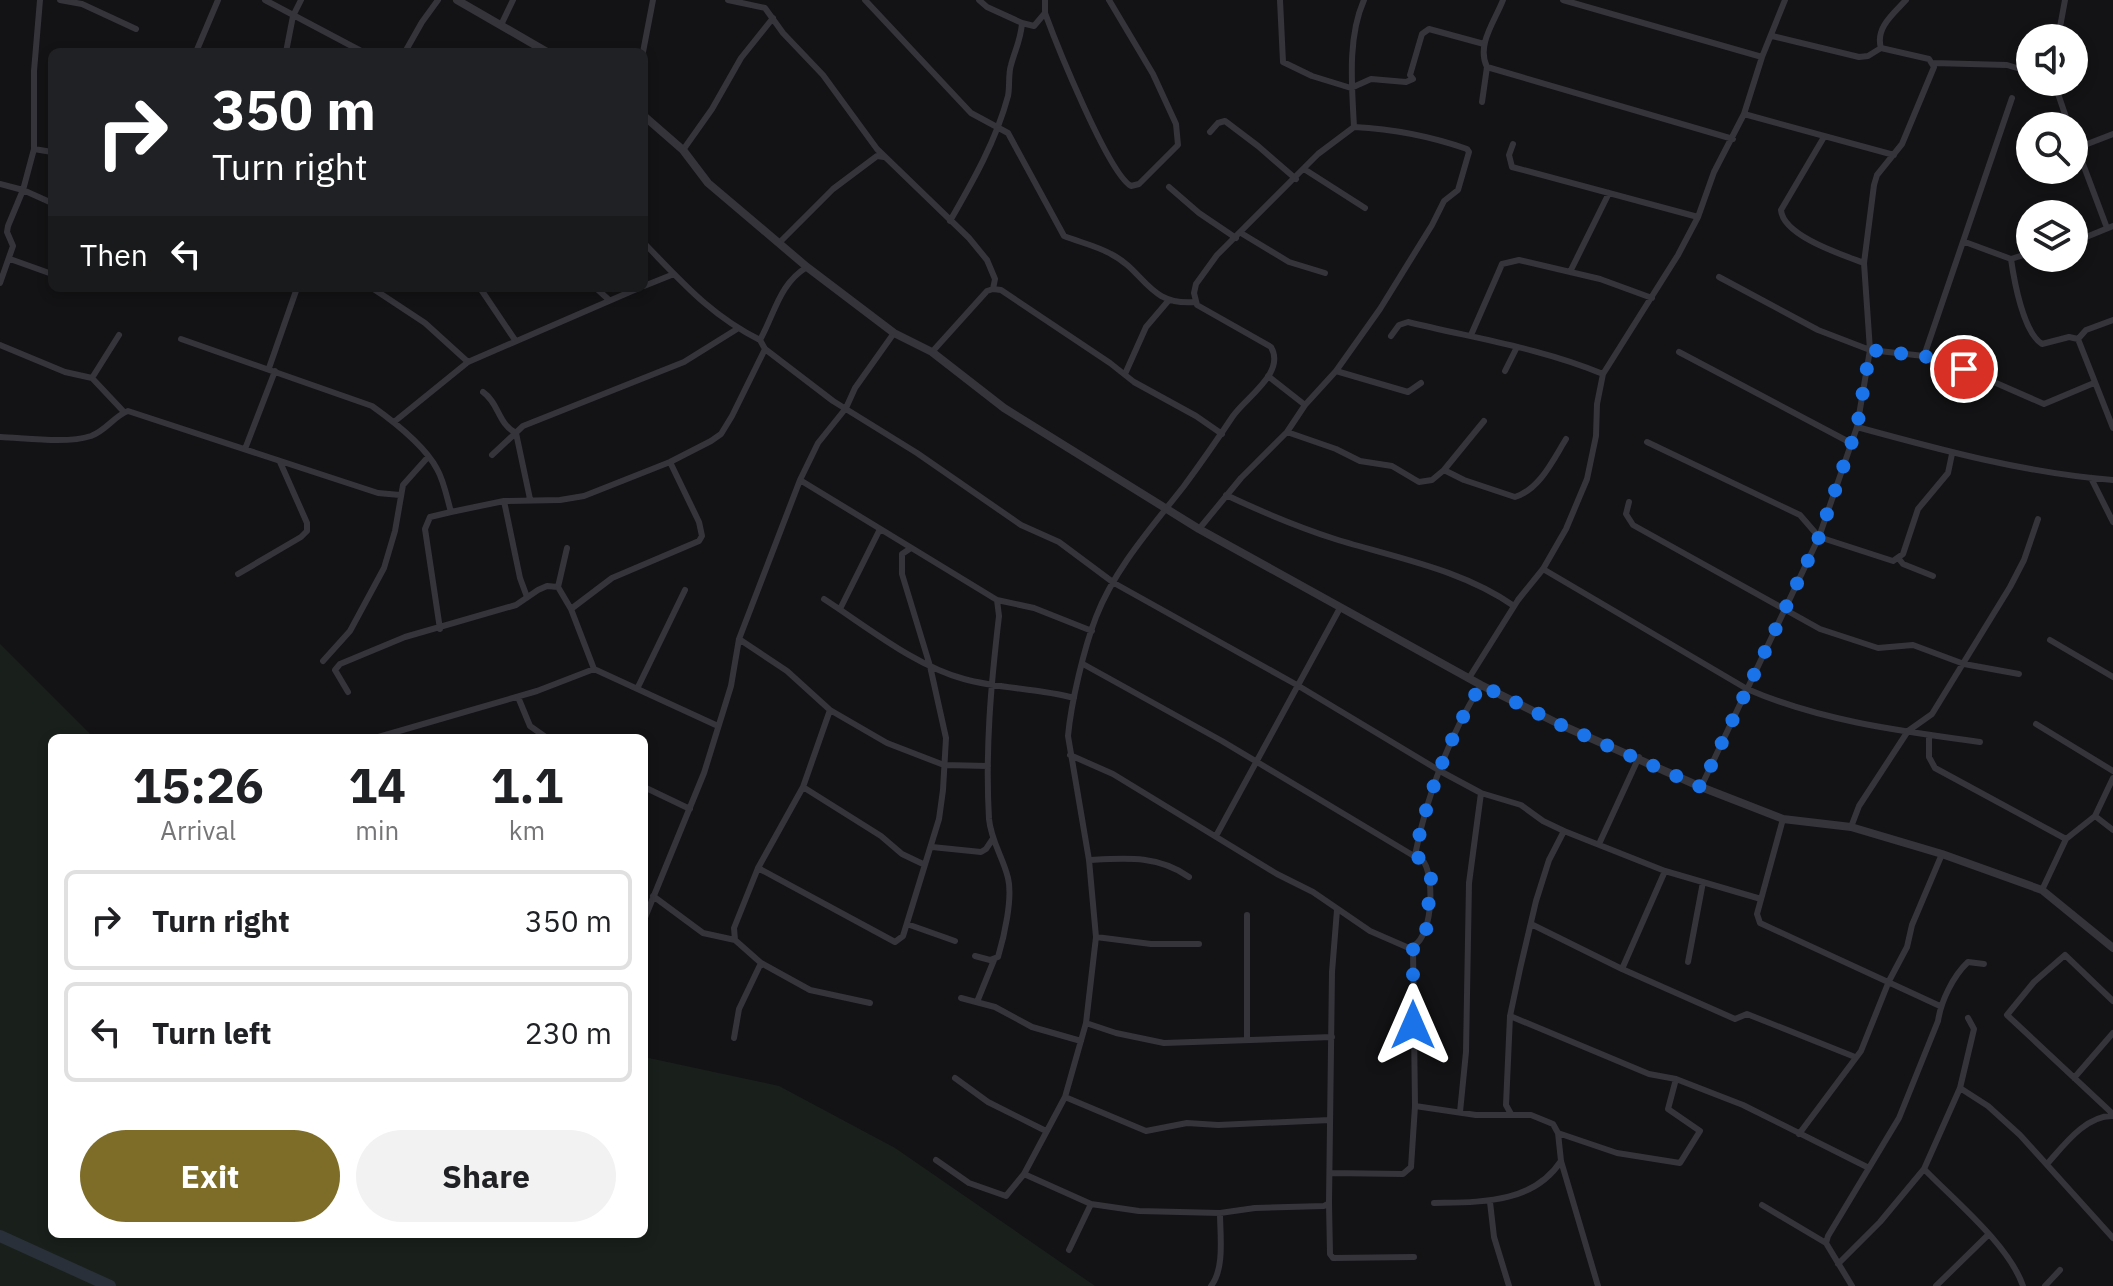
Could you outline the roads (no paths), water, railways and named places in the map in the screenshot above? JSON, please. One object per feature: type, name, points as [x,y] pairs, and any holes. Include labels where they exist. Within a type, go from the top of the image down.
[{"type":"street","points":[[0,283],[13,246],[4,231],[23,190],[34,149],[34,71],[40,0]]},
{"type":"street","points":[[60,0],[82,4],[136,29]]},
{"type":"street","points":[[198,48],[218,0]]},
{"type":"street","points":[[265,0],[355,48]]},
{"type":"street","points":[[287,48],[293,16],[301,0]]},
{"type":"street","points":[[407,48],[438,0]]},
{"type":"street","points":[[457,0],[540,48]]},
{"type":"street","points":[[501,25],[513,0]]},
{"type":"street","points":[[644,48],[653,0]]},
{"type":"street","points":[[728,0],[765,8],[830,85],[884,157],[969,238],[993,270],[993,289]]},
{"type":"street","points":[[979,0],[987,7],[1034,26],[1045,13]]},
{"type":"street","points":[[1045,0],[1045,13],[1061,57],[1120,177],[1131,186],[1139,184],[1178,145],[1176,124],[1153,74],[1109,0]]},
{"type":"street","points":[[1280,0],[1283,62],[1312,76],[1351,88],[1371,79],[1406,82],[1413,79],[1410,75],[1422,34],[1429,29],[1484,44]]},
{"type":"street","points":[[1354,127],[1351,88],[1358,24],[1364,0]]},
{"type":"street","points":[[1482,102],[1487,67],[1483,59],[1484,44],[1503,0]]},
{"type":"street","points":[[1563,0],[1762,57]]},
{"type":"street","points":[[1469,678],[1514,606],[1543,569],[1566,529],[1587,479],[1596,436],[1597,404],[1603,374],[1652,298],[1698,217],[1714,172],[1744,114],[1785,0]]},
{"type":"street","points":[[2061,24],[2065,0]]},
{"type":"street","points":[[867,1],[971,113],[1008,133],[1064,236],[1114,254],[1143,282],[1169,300],[1195,302],[1271,347],[1276,359],[1268,376],[1235,413],[1142,538],[1114,583],[1092,631],[1074,698],[1068,736],[1089,860],[1096,937],[1086,1023],[1065,1097],[1024,1174],[1006,1196],[969,1183],[936,1160]]},
{"type":"street","points":[[1881,48],[1879,34],[1901,2]]},
{"type":"street","points":[[683,150],[712,109],[741,58],[773,18]]},
{"type":"street","points":[[950,221],[981,166],[997,127],[1009,93],[1010,68],[1021,39],[1022,23]]},
{"type":"street","points":[[1772,36],[1859,57],[1868,56],[1881,48],[1929,59],[1933,63],[2016,68]]},
{"type":"street","points":[[1701,787],[1819,537],[1857,427],[1870,350],[1864,263],[1877,175],[1902,144],[1933,74],[1933,63]]},
{"type":"street","points":[[1487,67],[1733,139]]},
{"type":"street","points":[[1924,356],[2012,98]]},
{"type":"street","points":[[1744,114],[1894,155]]},
{"type":"street","points":[[648,119],[683,150],[708,183],[807,267],[894,333],[932,352],[1004,408],[1199,529],[1481,685],[1561,725],[1701,787],[1783,819],[1851,827],[1942,854],[2042,890],[2113,948]]},
{"type":"street","points":[[1210,132],[1218,123],[1225,121],[1296,179]]},
{"type":"street","points":[[1195,302],[1196,284],[1217,255],[1318,154],[1354,127],[1389,128],[1408,136],[1433,137],[1469,152],[1458,190],[1444,201],[1380,309],[1336,371],[1305,405],[1287,432],[1226,495],[1199,529]]},
{"type":"street","points":[[2088,144],[2113,134]]},
{"type":"street","points":[[1824,137],[1781,210],[1781,216],[1788,225],[1819,246],[1864,263]]},
{"type":"street","points":[[1513,144],[1509,155],[1512,167],[1698,217]]},
{"type":"street","points":[[34,149],[48,151]]},
{"type":"street","points":[[779,243],[833,189],[877,156],[884,157]]},
{"type":"street","points":[[1304,169],[1365,208]]},
{"type":"street","points":[[2088,174],[2110,227],[2088,236]]},
{"type":"street","points":[[0,184],[48,201]]},
{"type":"street","points":[[1169,187],[1199,213],[1238,235],[1289,262],[1325,273]]},
{"type":"street","points":[[1570,272],[1609,193]]},
{"type":"street","points":[[1965,242],[2011,259],[2016,257]]},
{"type":"street","points":[[648,247],[691,292],[737,329],[760,340],[765,349],[799,377],[1021,525],[1059,542],[1114,583],[1481,793],[1521,805],[1564,831],[1665,871],[1761,899]]},
{"type":"street","points":[[10,259],[48,273]]},
{"type":"street","points":[[2011,259],[2019,299],[2037,341],[2048,344],[2069,337],[2078,339]]},
{"type":"street","points":[[1471,335],[1502,264],[1519,260],[1627,287],[1652,298]]},
{"type":"street","points":[[760,340],[777,300],[792,276],[807,267]]},
{"type":"street","points":[[648,285],[674,274]]},
{"type":"street","points":[[1719,277],[1818,330],[1870,350],[1924,356],[1964,369],[2044,404],[2094,383]]},
{"type":"street","points":[[932,352],[987,291],[1001,290],[1134,382],[1222,434]]},
{"type":"street","points":[[245,449],[296,292]]},
{"type":"street","points":[[378,292],[425,323],[468,362]]},
{"type":"street","points":[[483,292],[515,340]]},
{"type":"street","points":[[600,292],[609,300]]},
{"type":"street","points":[[394,422],[468,362],[629,292]]},
{"type":"street","points":[[1125,374],[1146,327],[1169,300]]},
{"type":"street","points":[[2078,339],[2086,330],[2113,320]]},
{"type":"street","points":[[1391,336],[1403,322],[1471,335],[1603,374]]},
{"type":"street","points":[[492,455],[523,426],[684,362],[737,329]]},
{"type":"street","points":[[648,909],[690,809],[731,686],[739,639],[800,480],[818,443],[846,408],[855,388],[894,333]]},
{"type":"street","points":[[92,378],[119,335]]},
{"type":"street","points":[[181,339],[372,406],[394,422],[437,469],[451,512]]},
{"type":"street","points":[[2078,339],[2113,428]]},
{"type":"street","points":[[0,345],[65,372],[92,378],[124,412],[145,416],[378,493],[400,495]]},
{"type":"street","points":[[1505,371],[1517,347]]},
{"type":"street","points":[[440,629],[425,529],[430,517],[504,501],[560,500],[584,496],[670,462],[721,434],[765,349]]},
{"type":"street","points":[[1679,352],[1851,443]]},
{"type":"street","points":[[1336,371],[1408,392],[1421,383]]},
{"type":"street","points":[[1268,376],[1305,405]]},
{"type":"street","points":[[483,392],[495,404],[504,424],[516,433],[530,499]]},
{"type":"street","points":[[0,437],[87,438],[106,429],[124,412]]},
{"type":"street","points":[[1287,432],[1360,461],[1392,466],[1419,482],[1432,480],[1444,470],[1484,421]]},
{"type":"street","points":[[1857,427],[1952,454],[2039,471],[2113,480]]},
{"type":"street","points":[[1444,470],[1515,497],[1535,485],[1566,439]]},
{"type":"street","points":[[1647,442],[1800,515],[1819,537],[1886,561],[1899,559],[1903,554],[1918,509],[1948,473],[1952,454]]},
{"type":"street","points":[[323,661],[350,631],[384,568],[395,531],[400,495],[410,475],[428,457]]},
{"type":"street","points":[[238,574],[307,531],[307,523],[280,462]]},
{"type":"street","points":[[571,609],[622,573],[699,541],[702,536],[699,522],[670,462]]},
{"type":"street","points":[[2091,478],[2113,522]]},
{"type":"street","points":[[800,480],[997,600],[1045,611],[1092,631]]},
{"type":"street","points":[[1226,495],[1268,515],[1332,538],[1421,563],[1490,591],[1514,606]]},
{"type":"street","points":[[504,501],[527,597]]},
{"type":"street","points":[[1629,502],[1626,514],[1633,525],[1820,629],[1878,648],[1913,645],[1964,664],[2019,674]]},
{"type":"street","points":[[1851,827],[1859,806],[1908,731],[1932,714],[1964,664],[2024,560],[2038,519]]},
{"type":"street","points":[[840,609],[880,529]]},
{"type":"street","points":[[567,548],[558,587],[571,609],[594,669]]},
{"type":"street","points":[[758,868],[895,942],[903,936],[923,864],[932,847],[943,790],[946,738],[930,666],[901,565],[902,554],[911,548]]},
{"type":"street","points":[[1899,559],[1903,564],[1933,576]]},
{"type":"street","points":[[1543,569],[1747,689],[1827,718],[1980,742]]},
{"type":"street","points":[[348,692],[335,670],[340,664],[405,637],[516,605],[547,586],[558,587]]},
{"type":"street","points":[[638,687],[685,590]]},
{"type":"street","points":[[824,599],[930,666],[990,686],[1043,690],[1074,698]]},
{"type":"street","points":[[977,1002],[1000,952],[1010,896],[1007,873],[992,840],[988,766],[990,686],[999,616],[997,600]]},
{"type":"street","points":[[1216,836],[1340,608]]},
{"type":"street","points":[[739,639],[787,671],[830,710],[900,749],[944,765],[988,766]]},
{"type":"street","points":[[2050,640],[2113,677]]},
{"type":"street","points":[[1070,755],[1113,774],[1400,946],[1413,948],[1426,931],[1431,878],[1424,862],[1255,761],[1083,664]]},
{"type":"street","points":[[387,734],[518,697],[594,669],[718,726]]},
{"type":"street","points":[[1415,855],[1426,806],[1454,734],[1481,685]]},
{"type":"street","points":[[518,697],[530,726],[541,734]]},
{"type":"street","points":[[735,940],[734,928],[758,868],[803,787],[830,710]]},
{"type":"street","points":[[2036,724],[2113,771]]},
{"type":"street","points":[[1929,735],[1929,757],[1935,768],[2066,839]]},
{"type":"street","points":[[1599,844],[1639,757]]},
{"type":"street","points":[[2042,890],[2066,839],[2095,816],[2113,778]]},
{"type":"street","points":[[803,787],[881,836],[902,854],[923,864]]},
{"type":"street","points":[[648,789],[690,809]]},
{"type":"street","points":[[1460,1112],[1466,1052],[1469,883],[1481,793]]},
{"type":"street","points":[[2095,816],[2113,830]]},
{"type":"street","points":[[1783,819],[1757,917],[1763,925],[1940,1006]]},
{"type":"street","points":[[1511,1114],[1506,1105],[1510,1016],[1549,860],[1564,831]]},
{"type":"street","points":[[932,847],[981,852],[992,840]]},
{"type":"street","points":[[1799,1134],[1861,1051],[1889,981],[1907,947],[1912,925],[1942,854]]},
{"type":"street","points":[[1089,860],[1153,861],[1173,866],[1189,877]]},
{"type":"street","points":[[1622,969],[1665,871]]},
{"type":"street","points":[[1688,962],[1703,882]]},
{"type":"street","points":[[653,896],[703,933],[735,940],[761,963],[810,990],[870,1003]]},
{"type":"street","points":[[1337,910],[1333,930],[1330,1254],[1333,1258],[1414,1257]]},
{"type":"street","points":[[1247,915],[1247,1039]]},
{"type":"street","points":[[907,924],[955,941]]},
{"type":"street","points":[[1531,924],[1735,1019],[1747,1014],[1855,1057]]},
{"type":"street","points":[[1096,937],[1124,942],[1199,944]]},
{"type":"street","points":[[1330,1173],[1406,1173],[1411,1167],[1415,1106],[1413,948]]},
{"type":"street","points":[[2113,1001],[2065,955],[2034,982],[2007,1015],[2113,1115]]},
{"type":"street","points":[[975,956],[994,960]]},
{"type":"street","points":[[1826,1243],[1867,1167],[1899,1118],[1938,1021],[1940,1006],[1964,965],[1975,962],[1984,964]]},
{"type":"street","points":[[734,1038],[739,1009],[761,963]]},
{"type":"street","points":[[961,998],[995,1007],[1032,1027],[1081,1041]]},
{"type":"street","points":[[1510,1016],[1649,1074],[1676,1079],[1743,1105],[1867,1167]]},
{"type":"street","points":[[1838,1264],[1880,1222],[1924,1169],[1960,1088],[1974,1029],[1968,1018]]},
{"type":"street","points":[[1086,1023],[1164,1043],[1332,1037]]},
{"type":"street","points":[[2074,1078],[2113,1033]]},
{"type":"street","points":[[955,1078],[988,1102],[1046,1131]]},
{"type":"street","points":[[1558,1133],[1617,1153],[1680,1163],[1700,1131],[1668,1109],[1676,1079]]},
{"type":"street","points":[[1960,1088],[1995,1111],[2113,1238]]},
{"type":"street","points":[[1065,1097],[1146,1131],[1187,1123],[1218,1125],[1330,1120]]},
{"type":"street","points":[[1415,1106],[1476,1115],[1511,1114],[1544,1118],[1553,1124],[1558,1133],[1561,1161],[1598,1286]]},
{"type":"street","points":[[2047,1164],[2091,1121],[2113,1115]]},
{"type":"street","points":[[1434,1203],[1490,1202],[1509,1197],[1543,1180],[1561,1161]]},
{"type":"street","points":[[1924,1169],[1988,1235],[2018,1271],[2023,1286]]},
{"type":"street","points":[[1024,1174],[1091,1204],[1139,1211],[1220,1213],[1255,1208],[1324,1206],[1329,1203]]},
{"type":"street","points":[[1490,1202],[1494,1237],[1509,1286]]},
{"type":"street","points":[[1069,1250],[1091,1204]]},
{"type":"street","points":[[1762,1205],[1826,1243],[1852,1286]]},
{"type":"street","points":[[1211,1286],[1215,1282],[1219,1261],[1220,1213]]},
{"type":"street","points":[[1936,1286],[1988,1235]]},
{"type":"street","points":[[2045,1286],[2060,1270]]},
{"type":"waterway","points":[[0,1236],[110,1286]]}]
